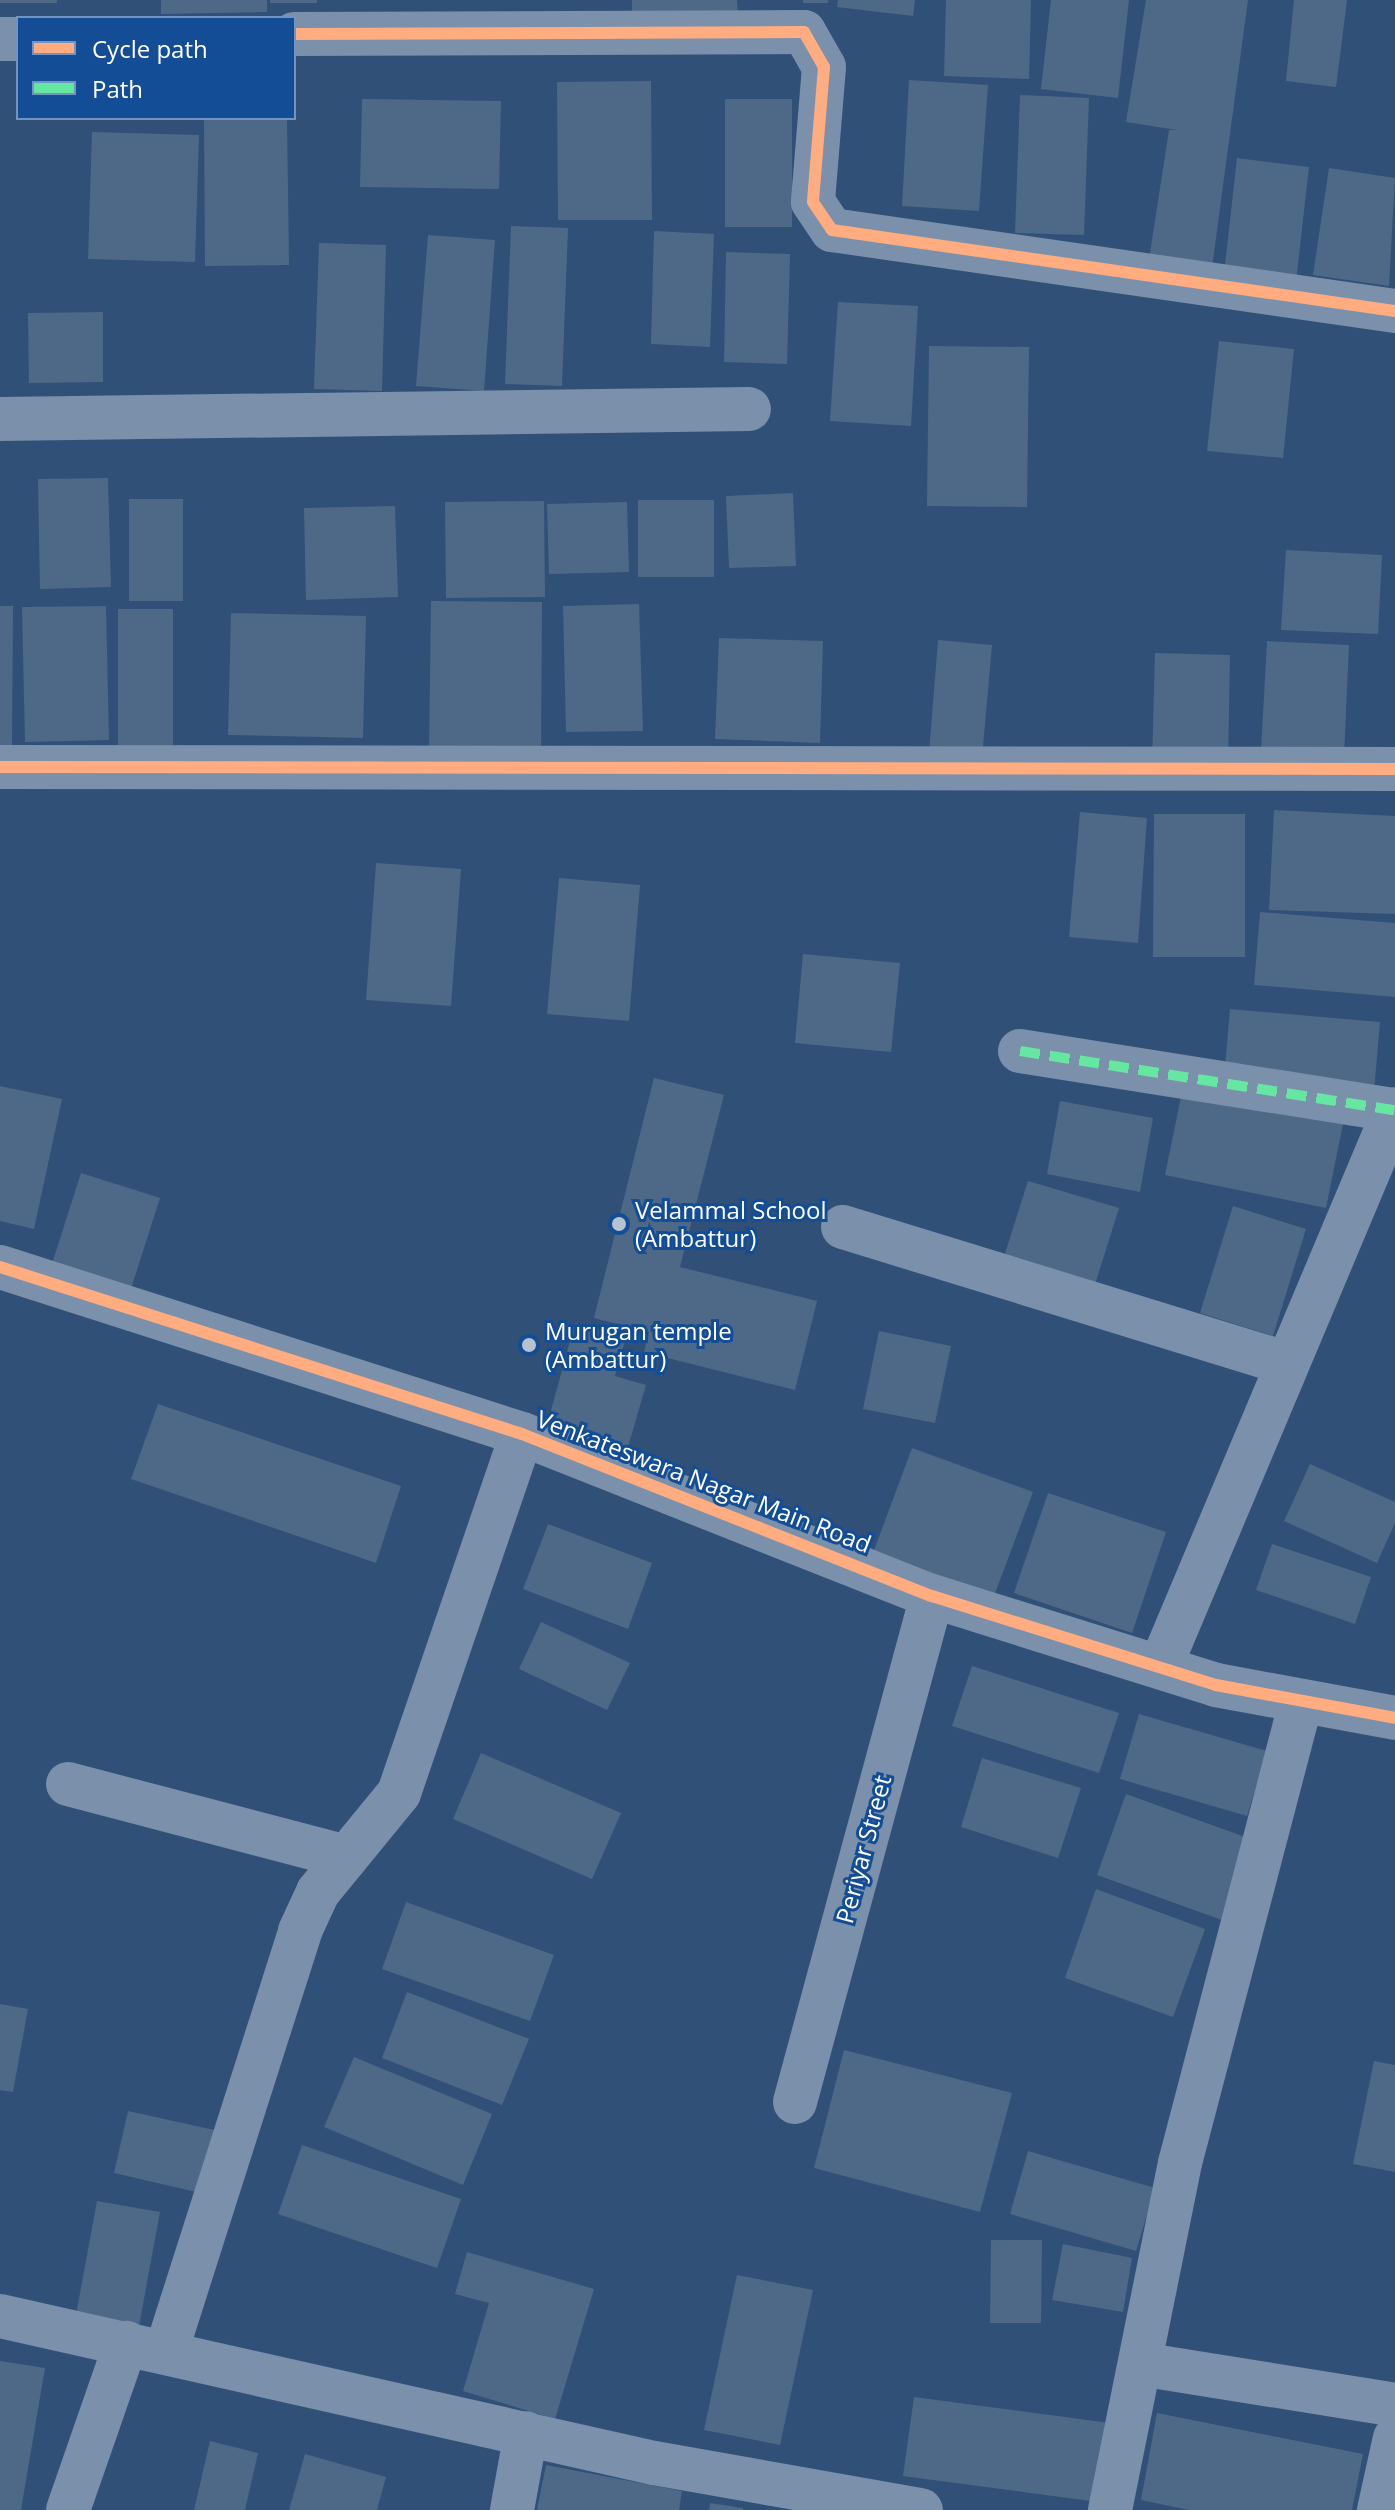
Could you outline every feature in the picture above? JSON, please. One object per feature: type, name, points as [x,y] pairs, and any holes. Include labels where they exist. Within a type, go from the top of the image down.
[{"type":"street","points":[[296,34],[804,32],[824,67],[813,202],[832,230],[1395,311]]},
{"type":"street","points":[[0,419],[749,409]]},
{"type":"street","points":[[0,767],[1395,769]]},
{"type":"street","points":[[1020,1051],[1395,1110],[1161,1665]]},
{"type":"street","points":[[843,1227],[1286,1363]]},
{"type":"street","name":"Venkateswara Nagar Main Road","points":[[0,1267],[522,1434],[932,1596],[1300,1706],[1395,1718]]},
{"type":"street","points":[[68,2510],[146,2347],[300,1931],[347,1857],[399,1793],[522,1434]]},
{"type":"street","name":"Periyar Street","points":[[795,2102],[932,1596]]},
{"type":"street","points":[[1110,2510],[1180,2163],[1300,1706]]},
{"type":"street","points":[[68,1784],[347,1857]]},
{"type":"street","points":[[0,2316],[526,2433],[921,2510]]},
{"type":"street","points":[[1140,2364],[1395,2405]]},
{"type":"street","points":[[512,2510],[526,2433]]},
{"type":"street","points":[[1379,2510],[1395,2438]]},
{"type":"building","points":[[0,0],[57,0],[57,3],[0,3]]},
{"type":"building","points":[[161,0],[267,0],[267,12],[161,14]]},
{"type":"building","points":[[270,0],[317,0],[317,3],[270,3]]},
{"type":"building","points":[[632,0],[737,0],[738,14],[632,15]]},
{"type":"building","points":[[803,0],[828,0],[828,3],[803,3]]},
{"type":"building","points":[[838,0],[915,0],[913,16],[837,7]]},
{"type":"building","points":[[946,0],[1031,0],[1029,79],[944,76]]},
{"type":"building","points":[[1051,0],[1129,0],[1118,98],[1041,89]]},
{"type":"building","points":[[1146,0],[1248,0],[1211,275],[1148,266],[1169,130],[1177,130],[1126,122]]},
{"type":"building","points":[[1294,0],[1347,0],[1336,87],[1286,81]]},
{"type":"building","points":[[909,80],[988,85],[979,211],[902,206]]},
{"type":"building","points":[[651,81],[652,220],[558,220],[557,82]]},
{"type":"building","points":[[1020,95],[1089,98],[1084,235],[1015,233]]},
{"type":"building","points":[[362,99],[501,101],[499,189],[360,187]]},
{"type":"building","points":[[725,99],[792,99],[792,227],[725,227]]},
{"type":"building","points":[[204,120],[287,120],[289,265],[205,266]]},
{"type":"building","points":[[92,132],[199,135],[195,262],[88,259]]},
{"type":"building","points":[[1237,158],[1309,167],[1296,282],[1224,274]]},
{"type":"building","points":[[1329,168],[1395,178],[1389,286],[1313,275]]},
{"type":"building","points":[[511,226],[568,228],[562,386],[505,384]]},
{"type":"building","points":[[654,231],[714,234],[710,347],[651,344]]},
{"type":"building","points":[[428,235],[495,240],[484,391],[416,386]]},
{"type":"building","points":[[319,243],[386,245],[382,391],[314,389]]},
{"type":"building","points":[[726,252],[790,254],[787,364],[724,362]]},
{"type":"building","points":[[838,302],[918,306],[911,426],[830,421]]},
{"type":"building","points":[[103,312],[103,382],[29,383],[28,313]]},
{"type":"building","points":[[1219,341],[1294,349],[1283,458],[1207,451]]},
{"type":"building","points":[[929,346],[1029,347],[1027,507],[927,506]]},
{"type":"building","points":[[108,478],[111,587],[40,589],[38,479]]},
{"type":"building","points":[[793,493],[796,566],[729,568],[726,496]]},
{"type":"building","points":[[129,499],[183,499],[183,601],[129,601]]},
{"type":"building","points":[[638,500],[714,500],[714,577],[638,577]]},
{"type":"building","points":[[544,501],[545,597],[446,598],[445,502]]},
{"type":"building","points":[[627,502],[629,572],[549,574],[547,504]]},
{"type":"building","points":[[395,506],[398,597],[306,600],[304,508]]},
{"type":"building","points":[[1286,550],[1382,555],[1378,634],[1281,630]]},
{"type":"building","points":[[431,601],[542,602],[541,754],[429,753]]},
{"type":"building","points":[[639,604],[643,731],[566,732],[563,606]]},
{"type":"building","points":[[0,606],[13,606],[12,746],[0,746]]},
{"type":"building","points":[[106,606],[109,740],[25,742],[22,607]]},
{"type":"building","points":[[118,609],[173,609],[173,753],[118,753]]},
{"type":"building","points":[[231,613],[366,616],[363,738],[228,735]]},
{"type":"building","points":[[719,638],[823,641],[820,743],[715,739]]},
{"type":"building","points":[[938,640],[992,645],[982,758],[929,753]]},
{"type":"building","points":[[1267,641],[1349,645],[1344,756],[1261,751]]},
{"type":"building","points":[[1155,653],[1230,655],[1228,766],[1152,764]]},
{"type":"building","points":[[1274,810],[1395,816],[1395,914],[1269,910]]},
{"type":"building","points":[[1080,812],[1147,818],[1138,943],[1069,937]]},
{"type":"building","points":[[1154,814],[1245,814],[1245,957],[1153,957]]},
{"type":"building","points":[[376,863],[461,869],[451,1006],[366,1000]]},
{"type":"building","points":[[559,878],[640,885],[629,1021],[547,1014]]},
{"type":"building","points":[[1260,912],[1395,923],[1395,997],[1254,985]]},
{"type":"building","points":[[803,954],[900,963],[891,1052],[795,1043]]},
{"type":"building","points":[[1230,1009],[1380,1022],[1374,1091],[1224,1078]]},
{"type":"building","points":[[654,1078],[724,1095],[680,1267],[817,1301],[795,1390],[644,1352],[649,1332],[594,1318]]},
{"type":"building","points":[[0,1086],[62,1099],[34,1229],[0,1221]]},
{"type":"building","points":[[1183,1087],[1344,1119],[1326,1208],[1165,1175]]},
{"type":"building","points":[[1060,1101],[1153,1118],[1140,1192],[1047,1174]]},
{"type":"building","points":[[81,1173],[160,1198],[129,1295],[50,1270]]},
{"type":"building","points":[[1028,1181],[1119,1208],[1093,1291],[1002,1263]]},
{"type":"building","points":[[1233,1206],[1306,1229],[1273,1336],[1200,1313]]},
{"type":"building","points":[[575,1323],[626,1337],[615,1376],[646,1385],[628,1447],[547,1425]]},
{"type":"building","points":[[879,1331],[951,1346],[935,1423],[863,1409]]},
{"type":"building","points":[[158,1404],[401,1486],[376,1563],[131,1479]]},
{"type":"building","points":[[912,1448],[1033,1492],[994,1596],[873,1553]]},
{"type":"building","points":[[1310,1464],[1395,1502],[1395,1523],[1377,1563],[1284,1521]]},
{"type":"building","points":[[1048,1493],[1166,1532],[1132,1633],[1014,1593]]},
{"type":"building","points":[[548,1524],[652,1563],[628,1629],[523,1589]]},
{"type":"building","points":[[1272,1544],[1371,1577],[1355,1624],[1256,1590]]},
{"type":"building","points":[[541,1622],[630,1663],[607,1710],[519,1669]]},
{"type":"building","points":[[972,1666],[1119,1713],[1099,1773],[952,1726]]},
{"type":"building","points":[[1139,1714],[1267,1751],[1247,1816],[1120,1779]]},
{"type":"building","points":[[481,1753],[621,1813],[592,1879],[453,1819]]},
{"type":"building","points":[[982,1758],[1081,1788],[1058,1858],[961,1827]]},
{"type":"building","points":[[1126,1794],[1259,1842],[1230,1923],[1097,1875]]},
{"type":"building","points":[[1096,1889],[1205,1929],[1173,2017],[1065,1978]]},
{"type":"building","points":[[406,1902],[554,1955],[530,2021],[382,1969]]},
{"type":"building","points":[[407,1992],[529,2039],[502,2105],[382,2058]]},
{"type":"building","points":[[0,2004],[28,2009],[13,2092],[0,2090]]},
{"type":"building","points":[[844,2050],[1012,2093],[980,2212],[814,2168]]},
{"type":"building","points":[[354,2057],[492,2114],[463,2185],[324,2127]]},
{"type":"building","points":[[1374,2061],[1395,2065],[1395,2172],[1353,2164]]},
{"type":"building","points":[[128,2111],[219,2131],[205,2194],[114,2173]]},
{"type":"building","points":[[302,2145],[461,2199],[437,2268],[278,2214]]},
{"type":"building","points":[[1028,2151],[1155,2188],[1136,2251],[1010,2214]]},
{"type":"building","points":[[97,2201],[160,2212],[139,2326],[76,2315]]},
{"type":"building","points":[[991,2240],[1042,2240],[1041,2323],[990,2323]]},
{"type":"building","points":[[1063,2244],[1132,2258],[1123,2312],[1052,2300]]},
{"type":"building","points":[[467,2252],[594,2289],[555,2419],[463,2391],[489,2303],[455,2294]]},
{"type":"building","points":[[737,2275],[813,2290],[780,2445],[704,2430]]},
{"type":"building","points":[[0,2361],[45,2368],[21,2510],[0,2510]]},
{"type":"building","points":[[914,2397],[1110,2423],[1098,2502],[903,2476]]},
{"type":"building","points":[[1157,2413],[1363,2454],[1352,2510],[1189,2510],[1141,2500]]},
{"type":"building","points":[[210,2441],[258,2453],[245,2510],[194,2510]]},
{"type":"building","points":[[305,2454],[386,2477],[377,2510],[289,2510]]},
{"type":"building","points":[[546,2465],[682,2491],[679,2510],[537,2510]]},
{"type":"building","points":[[710,2503],[743,2508],[743,2510],[709,2510]]},
{"type":"marked path","points":[[1020,1051],[1394,1110]]},
{"type":"cycle path","points":[[296,34],[804,32],[824,67],[813,202],[832,230],[1395,311]]},
{"type":"cycle path","points":[[0,767],[1395,769]]},
{"type":"cycle path","points":[[0,1267],[522,1434],[932,1596],[1216,1685],[1395,1718]]},
{"type":"place","name":"Velammal School (Ambattur)","points":[[619,1224]]},
{"type":"place","name":"Murugan temple (Ambattur)","points":[[529,1345]]}]
